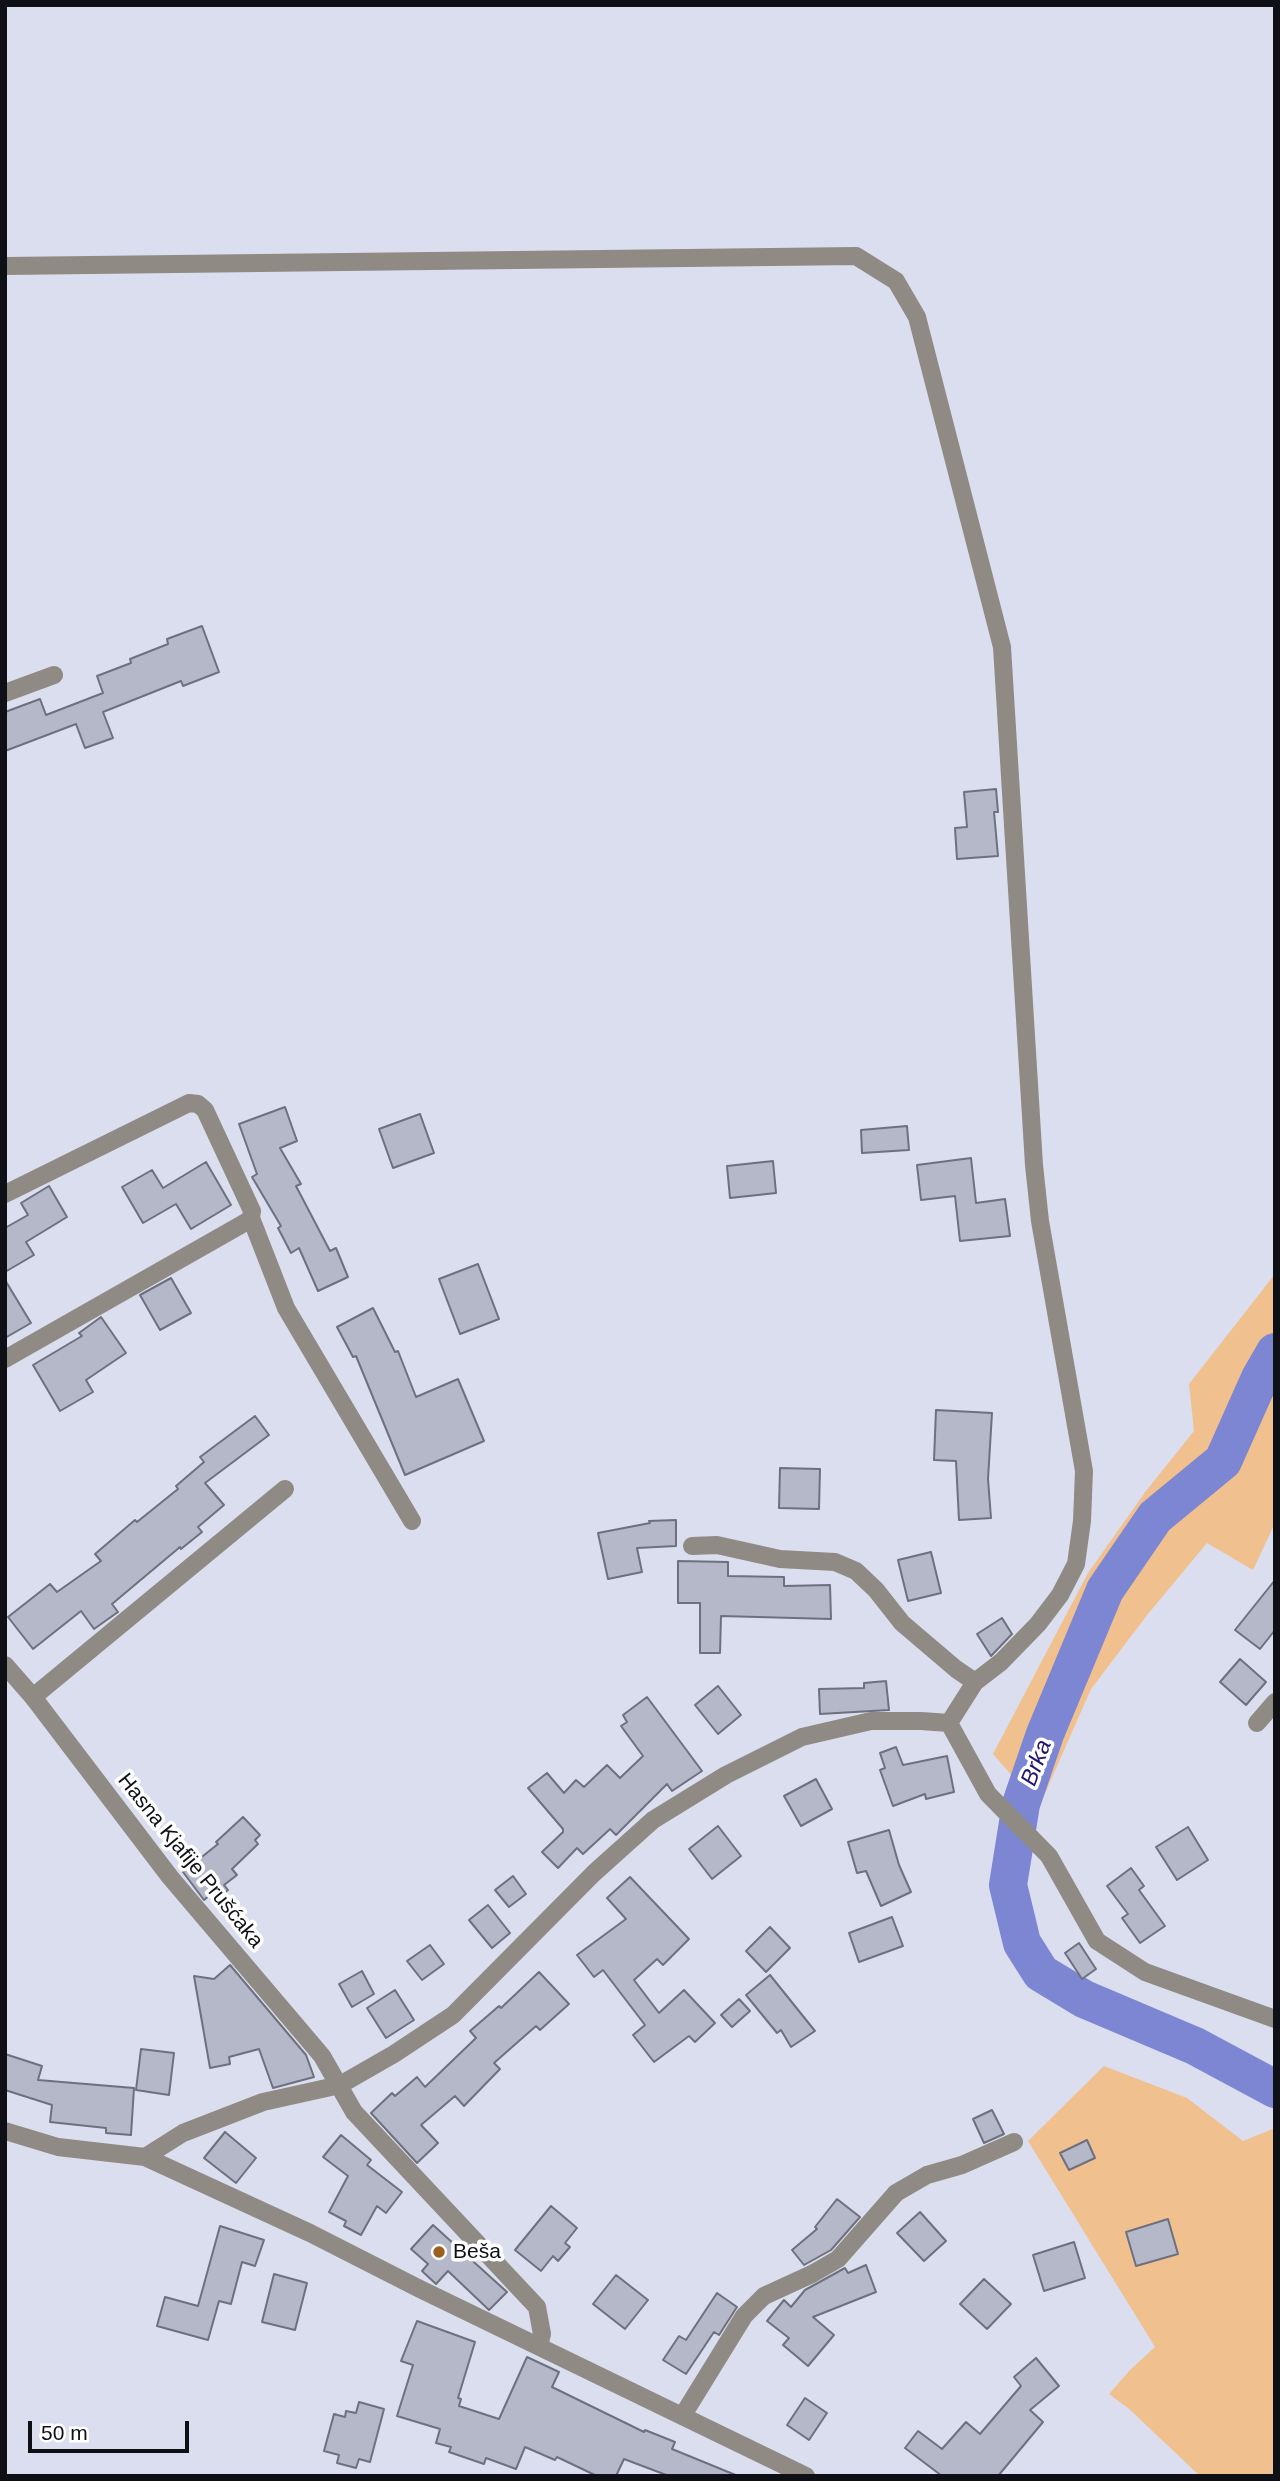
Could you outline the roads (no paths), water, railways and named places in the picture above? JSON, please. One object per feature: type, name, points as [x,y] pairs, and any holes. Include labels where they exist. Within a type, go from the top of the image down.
[{"type":"street","points":[[5,266],[856,257],[896,281],[917,317],[1002,647],[1034,1165],[1040,1221],[1084,1471],[1082,1521],[1076,1563],[1060,1595],[1020,1643],[975,1682],[948,1723]]},
{"type":"street","points":[[5,693],[54,675]]},
{"type":"street","points":[[5,1194],[189,1103],[198,1104],[205,1110],[252,1211],[251,1217],[286,1308],[412,1521]]},
{"type":"street","points":[[5,1359],[251,1217]]},
{"type":"street","points":[[33,1697],[285,1489]]},
{"type":"street","points":[[692,1546],[717,1545],[780,1559],[835,1562],[856,1571],[876,1590],[902,1623],[975,1682]]},
{"type":"street","name":"Hasna Kjafije Prušćaka","points":[[5,1665],[33,1697],[170,1877],[323,2056],[354,2112],[537,2307],[542,2334],[539,2346]]},
{"type":"street","points":[[1257,1723],[1275,1702]]},
{"type":"street","points":[[145,2157],[183,2133],[264,2102],[340,2085],[394,2054],[453,2015],[594,1873],[653,1820],[726,1775],[802,1737],[871,1721],[948,1723]]},
{"type":"street","points":[[948,1723],[988,1794],[1049,1856],[1097,1941],[1145,1972],[1275,2019]]},
{"type":"street","points":[[5,2131],[58,2147],[145,2157],[310,2233],[806,2476]]},
{"type":"street","points":[[683,2415],[744,2316],[764,2296],[838,2259],[896,2193],[927,2175],[962,2165],[1014,2142]]},
{"type":"waterway","name":"Brka","points":[[1275,1352],[1260,1378],[1223,1461],[1155,1517],[1105,1590],[1045,1734],[1021,1804],[1008,1885],[1022,1943],[1041,1973],[1084,1999],[1195,2046],[1275,2089]]},
{"type":"place","name":"Beša","points":[[439,2252]]}]
